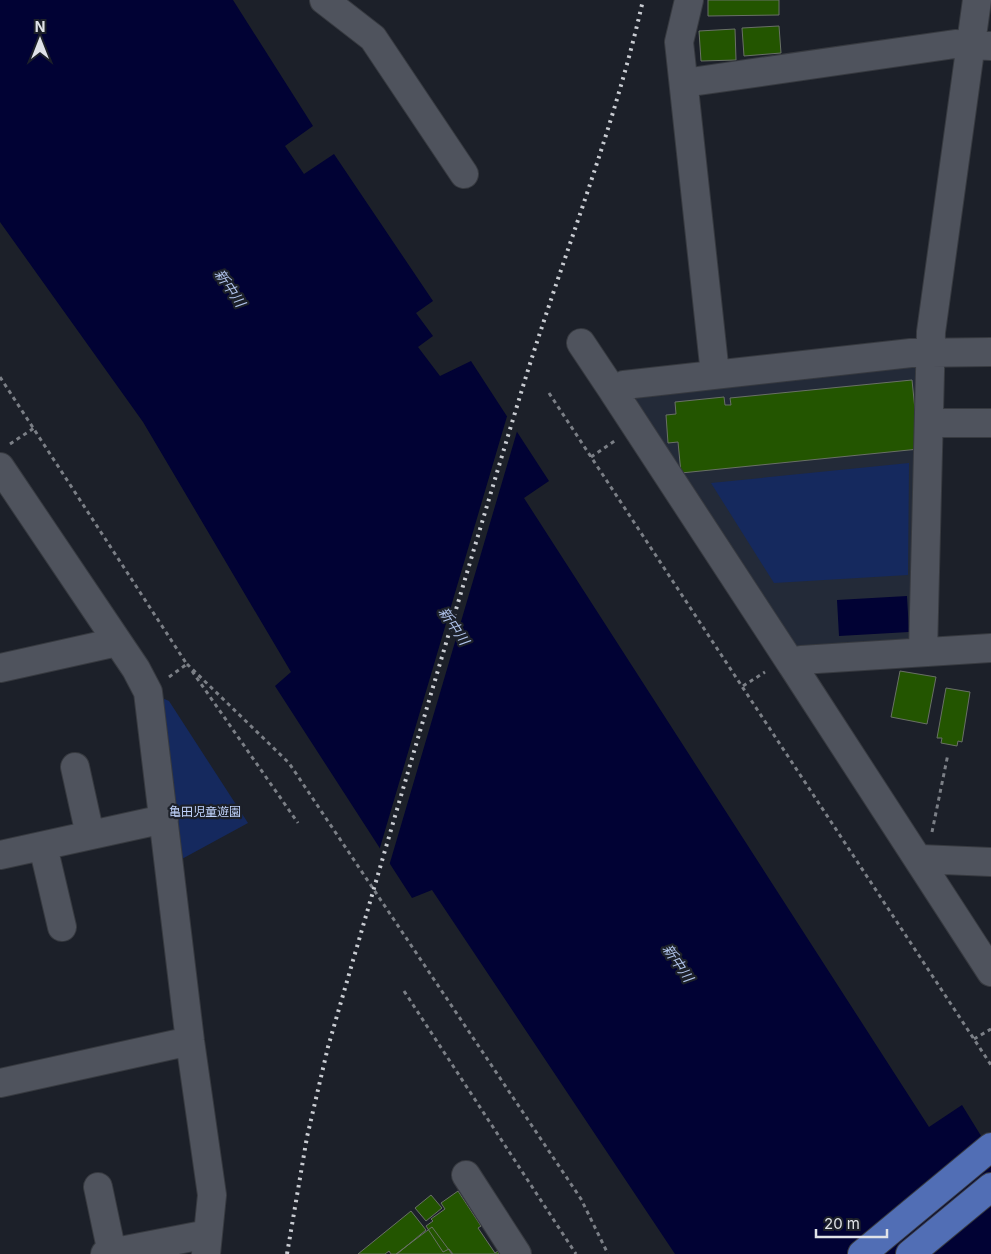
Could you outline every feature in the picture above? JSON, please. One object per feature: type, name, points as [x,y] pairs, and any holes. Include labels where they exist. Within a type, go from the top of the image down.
[{"type":"main road","points":[[862,1254],[991,1147]]},
{"type":"main road","points":[[910,1254],[991,1187]]},
{"type":"street","points":[[324,0],[373,38],[464,174]]},
{"type":"street","points":[[689,0],[680,42],[715,374]]},
{"type":"street","points":[[923,652],[931,332],[981,45],[977,0]]},
{"type":"street","points":[[684,83],[981,45]]},
{"type":"street","points":[[581,343],[619,388],[797,663],[991,972]]},
{"type":"street","points":[[619,388],[715,374],[932,352],[991,352]]},
{"type":"street","points":[[930,423],[991,423]]},
{"type":"street","points":[[3,456],[148,692],[190,1041],[212,1195],[207,1244],[109,1253],[98,1188]]},
{"type":"street","points":[[0,668],[117,642]]},
{"type":"street","points":[[797,663],[991,648]]},
{"type":"street","points":[[75,767],[90,835]]},
{"type":"street","points":[[0,856],[164,819]]},
{"type":"street","points":[[43,846],[62,927]]},
{"type":"street","points":[[920,859],[991,862]]},
{"type":"street","points":[[0,1082],[190,1041]]},
{"type":"street","points":[[466,1175],[517,1254]]},
{"type":"path","points":[[0,377],[187,664],[298,823]]},
{"type":"path","points":[[549,393],[991,1065]]},
{"type":"path","points":[[3,456],[34,428]]},
{"type":"path","points":[[187,664],[289,764],[581,1199],[608,1254]]},
{"type":"path","points":[[932,834],[948,754]]},
{"type":"path","points":[[404,991],[576,1254]]},
{"type":"path","points":[[974,1039],[991,1029]]},
{"type":"shaded area","points":[[918,364],[912,642],[801,648],[794,645],[634,404],[638,394]]},
{"type":"green space","points":[[909,463],[908,575],[774,583],[711,483]]},
{"type":"green space","name":"亀田児童遊園","points":[[158,696],[169,701],[248,823],[180,860]]},
{"type":"water","name":"新中川","points":[[0,0],[233,0],[313,126],[285,146],[304,174],[334,154],[433,301],[416,313],[433,336],[418,347],[440,376],[471,361],[549,481],[524,498],[929,1127],[962,1105],[991,1152],[991,1254],[675,1254],[432,890],[412,898],[275,686],[291,672],[143,422],[0,222]]},
{"type":"water","points":[[907,596],[909,632],[839,636],[837,600]]},
{"type":"pier","points":[[508,413],[518,428],[389,866],[379,851]]},
{"type":"building","points":[[708,0],[779,0],[779,15],[708,16]]},
{"type":"building","points":[[779,26],[781,53],[744,56],[742,28]]},
{"type":"building","points":[[735,29],[736,60],[701,61],[699,31]]},
{"type":"building","points":[[912,380],[919,449],[681,473],[678,442],[668,443],[666,415],[676,414],[675,402],[724,397],[725,405],[731,405],[730,398]]},
{"type":"building","points":[[900,671],[936,677],[927,724],[891,717]]},
{"type":"building","points":[[946,688],[970,692],[962,742],[958,741],[957,746],[941,743],[942,738],[937,738]]},
{"type":"building","points":[[458,1191],[481,1226],[478,1228],[495,1253],[498,1251],[499,1254],[453,1254],[449,1249],[443,1252],[426,1226],[433,1221],[431,1219],[445,1209],[441,1203]]},
{"type":"building","points":[[431,1195],[442,1208],[426,1221],[415,1208]]},
{"type":"building","points":[[411,1211],[426,1230],[397,1254],[391,1254],[389,1251],[385,1254],[358,1254]]},
{"type":"building","points":[[432,1227],[452,1254],[396,1254]]},
{"type":"railway","points":[[287,1254],[307,1137],[328,1047],[524,383],[618,97],[643,0]]}]
